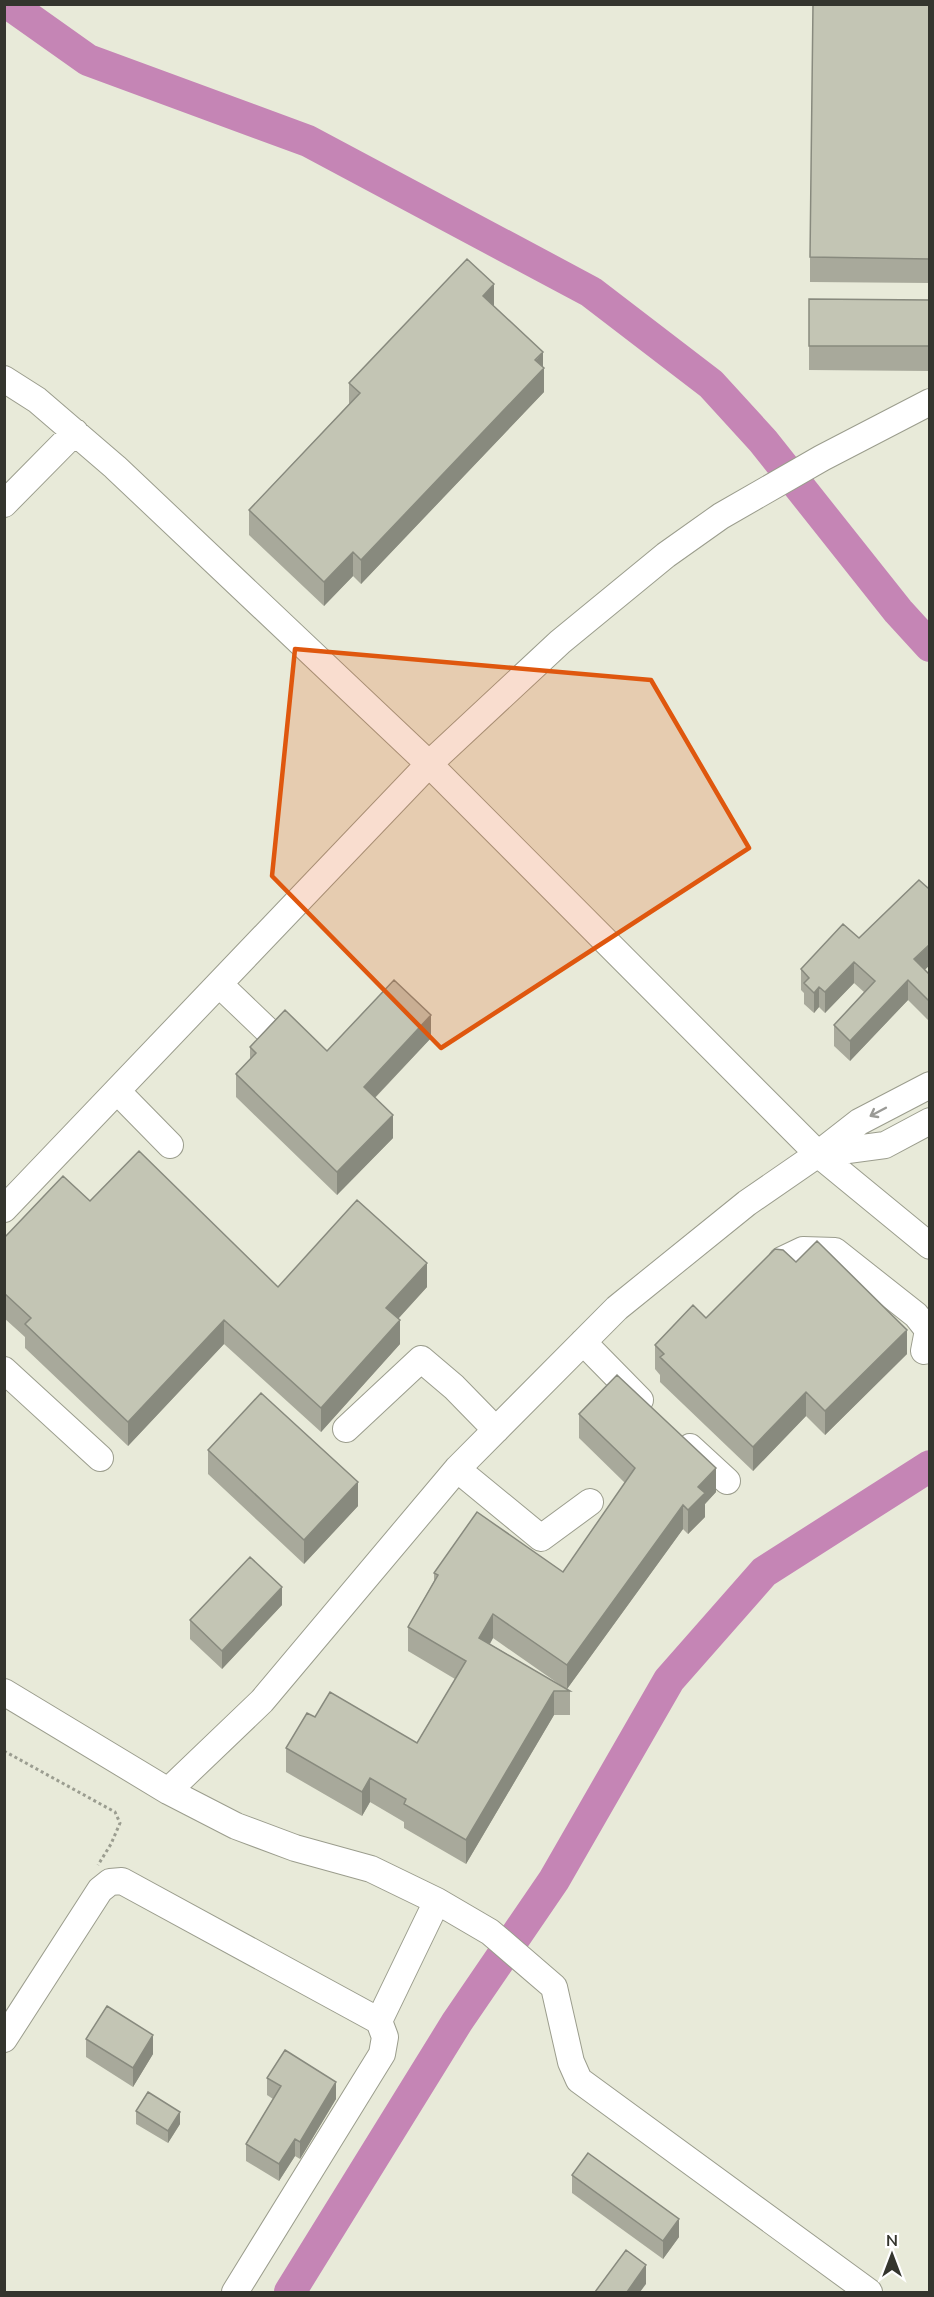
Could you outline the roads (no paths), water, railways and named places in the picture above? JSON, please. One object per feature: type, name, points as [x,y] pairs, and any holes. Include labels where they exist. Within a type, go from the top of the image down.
[{"type":"street","points":[[4,379],[37,400],[115,467],[429,764],[818,1154],[930,1246]]},
{"type":"street","points":[[4,1209],[429,764],[560,642],[666,555],[712,523],[775,484],[930,402]]},
{"type":"street","points":[[4,504],[75,432]]},
{"type":"street","points":[[219,984],[267,1030]]},
{"type":"street","points":[[168,1791],[262,1701],[458,1469],[617,1308],[747,1203],[818,1154],[859,1122],[930,1085]]},
{"type":"street","points":[[117,1091],[170,1145]]},
{"type":"street","points":[[818,1154],[885,1145],[930,1121]]},
{"type":"street","points":[[782,1260],[803,1250],[836,1251],[923,1309],[928,1330],[924,1351]]},
{"type":"street","points":[[583,1342],[620,1381],[727,1481]]},
{"type":"street","points":[[346,1429],[421,1359],[454,1387],[496,1430]]},
{"type":"street","points":[[4,1370],[99,1458]]},
{"type":"street","points":[[458,1469],[541,1538],[590,1502]]},
{"type":"street","points":[[4,1692],[168,1791],[236,1826],[295,1848],[371,1869],[437,1901],[490,1932],[554,1987],[571,2062],[579,2080],[869,2292]]},
{"type":"street","points":[[4,2039],[100,1890],[110,1882],[122,1881],[379,2021],[385,2037],[382,2054],[235,2292]]},
{"type":"street","points":[[379,2021],[437,1901]]},
{"type":"waterway","points":[[9,4],[88,60],[308,141],[591,292],[711,384],[763,441],[898,611],[930,646]]},
{"type":"waterway","points":[[290,2292],[457,2022],[554,1880],[669,1680],[764,1572],[930,1466]]}]
